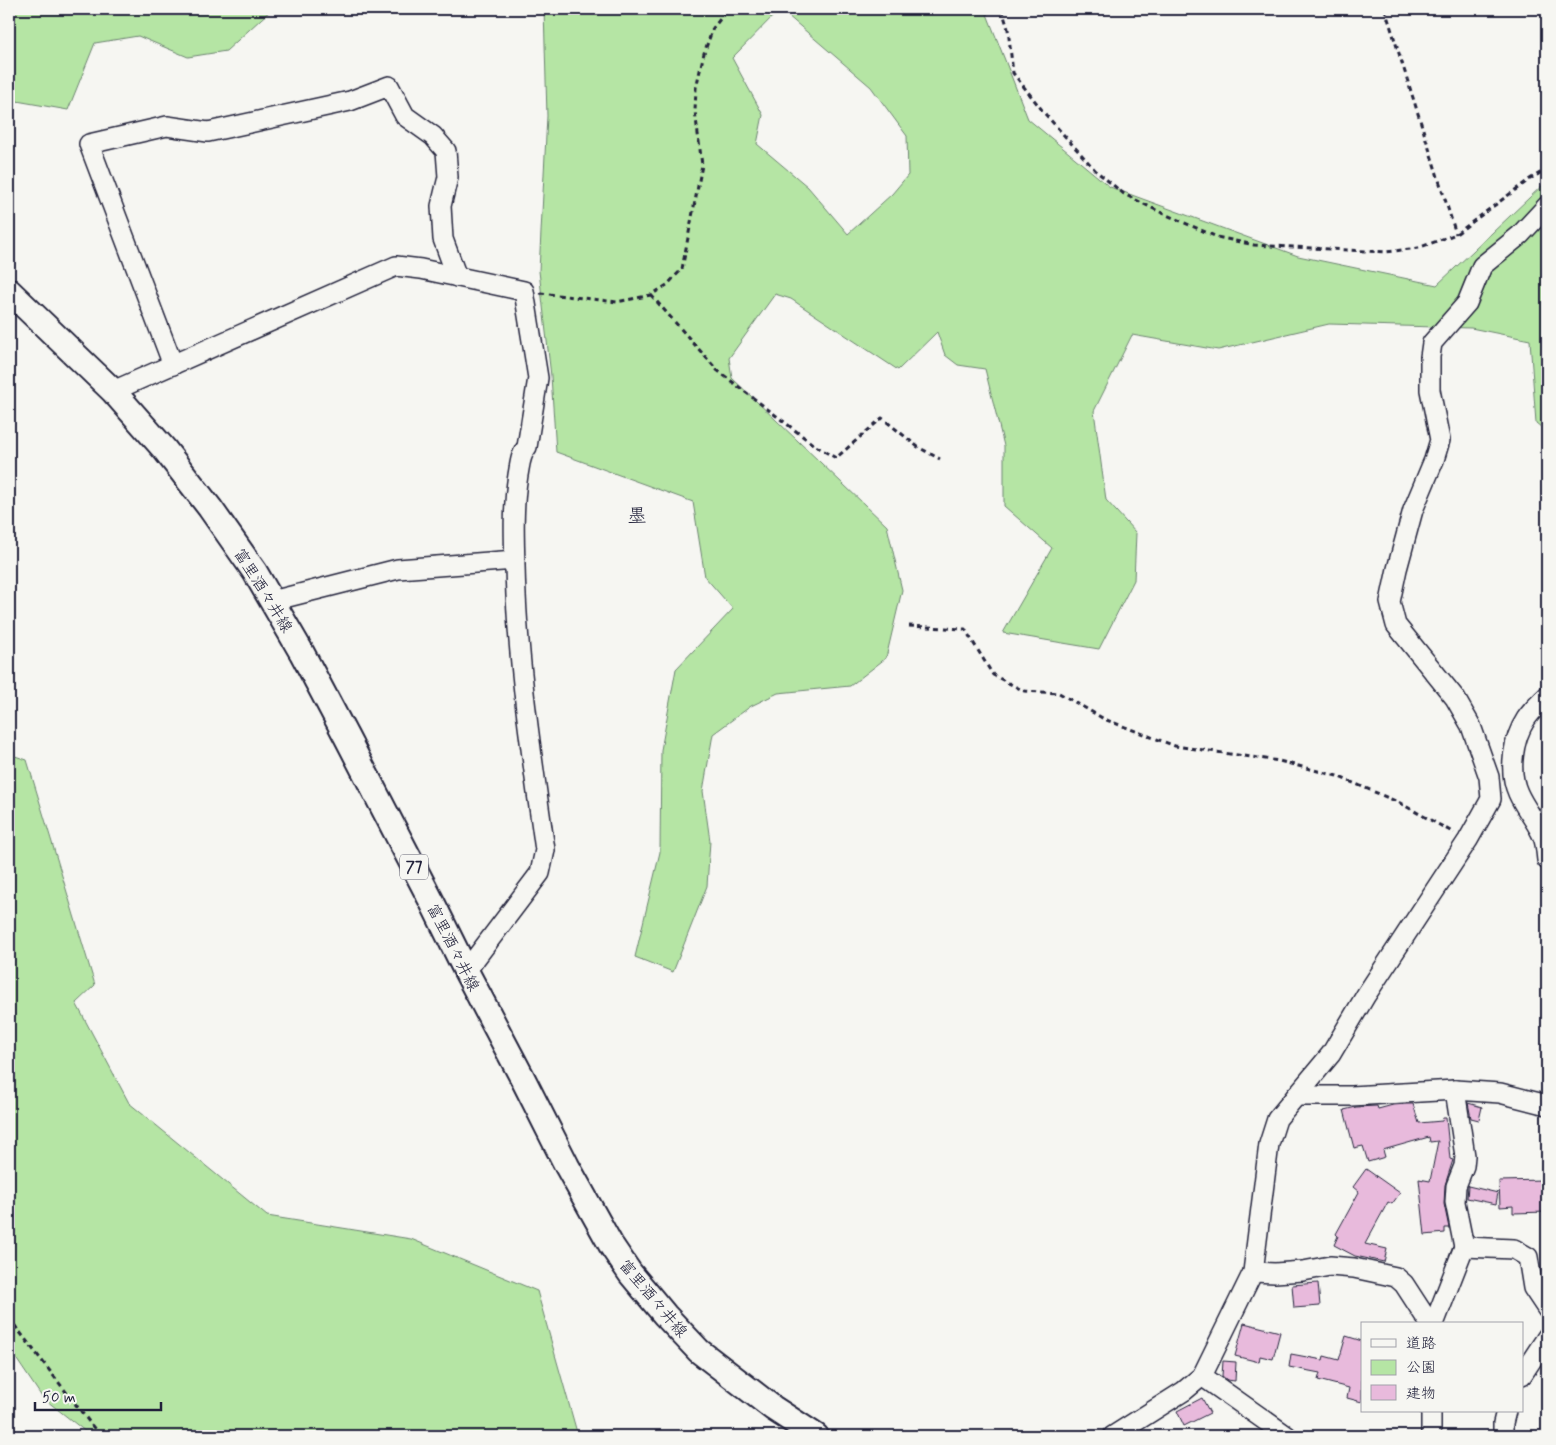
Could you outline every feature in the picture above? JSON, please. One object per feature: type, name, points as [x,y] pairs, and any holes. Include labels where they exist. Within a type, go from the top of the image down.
[{"type":"main road","name":"富里酒々井線","points":[[9,292],[114,391],[165,450],[210,508],[255,572],[302,653],[347,738],[567,1166],[611,1245],[630,1273],[665,1315],[699,1351],[773,1408],[816,1436]]},
{"type":"street","points":[[173,365],[89,144],[167,126],[208,132],[350,101],[389,86],[405,116],[433,136],[446,151],[448,177],[441,206],[444,239],[456,277]]},
{"type":"street","points":[[1113,1436],[1184,1391],[1202,1376],[1253,1272],[1269,1144],[1277,1118],[1331,1054],[1366,995],[1468,840],[1491,799],[1489,777],[1471,726],[1456,698],[1396,625],[1390,602],[1412,510],[1434,460],[1440,440],[1430,390],[1432,343],[1467,303],[1482,266],[1520,236],[1547,206]]},
{"type":"street","points":[[114,391],[396,266],[421,269],[524,291],[538,378],[527,447],[523,452],[517,485],[514,517],[516,607],[523,688],[545,850],[540,873],[466,971]]},
{"type":"street","points":[[272,601],[398,569],[515,560]]},
{"type":"street","points":[[1547,696],[1526,719],[1518,736],[1514,753],[1514,781],[1523,802],[1543,838],[1547,860]]},
{"type":"street","points":[[1491,799],[1523,802]]},
{"type":"street","points":[[1296,1096],[1352,1096],[1456,1090],[1500,1093],[1547,1105]]},
{"type":"street","points":[[1435,1322],[1464,1247],[1464,1237],[1455,1202],[1456,1186],[1464,1166],[1465,1156],[1456,1090]]},
{"type":"street","points":[[1464,1247],[1514,1249],[1528,1258],[1533,1288],[1547,1309]]},
{"type":"street","points":[[1253,1272],[1293,1272],[1330,1266],[1354,1268],[1396,1277],[1404,1284],[1429,1322]]},
{"type":"street","points":[[1524,1373],[1547,1337]]},
{"type":"street","points":[[1202,1376],[1287,1436]]},
{"type":"street","points":[[1431,1412],[1431,1436]]},
{"type":"street","points":[[1503,1436],[1506,1412]]},
{"type":"path","points":[[524,291],[616,302],[651,295],[667,285],[682,269],[702,166],[696,111],[696,88],[704,53],[713,28],[728,9]]},
{"type":"path","points":[[1002,9],[1008,29],[1013,73],[1046,115],[1096,171],[1124,194],[1217,237],[1254,245],[1386,252],[1418,248],[1456,234],[1530,179],[1547,170]]},
{"type":"path","points":[[1385,9],[1456,234]]},
{"type":"path","points":[[651,295],[717,370],[814,445],[836,458],[882,418],[918,447],[940,459]]},
{"type":"path","points":[[909,626],[965,629],[993,675],[1024,691],[1060,693],[1104,719],[1175,746],[1279,761],[1337,776],[1398,802],[1468,840]]},
{"type":"path","points":[[9,1318],[100,1436]]},
{"type":"green space","points":[[9,9],[272,9],[226,51],[188,57],[138,36],[95,43],[68,110],[11,100],[9,102]]},
{"type":"green space","points":[[544,9],[780,9],[985,9],[1028,119],[1110,187],[1298,256],[1437,285],[1547,181],[1547,432],[1536,423],[1530,340],[1471,328],[1329,324],[1218,350],[1132,335],[1094,411],[1106,500],[1136,533],[1134,580],[1099,649],[1003,633],[1052,548],[1004,506],[1004,446],[985,369],[958,365],[945,355],[937,332],[898,370],[791,299],[775,294],[729,358],[732,378],[887,526],[902,590],[886,658],[850,686],[778,693],[751,706],[713,734],[703,791],[710,841],[707,886],[673,972],[635,957],[660,852],[661,750],[676,669],[733,609],[705,577],[693,502],[556,452],[551,376],[539,271],[547,116]],"holes":[[[780,9],[871,87],[907,136],[908,175],[892,194],[848,234],[808,187],[757,144],[763,115],[732,58]]]},
{"type":"green space","points":[[9,754],[27,760],[95,985],[76,1003],[129,1103],[267,1216],[411,1239],[537,1291],[578,1436],[91,1436],[42,1397],[9,1348]]},
{"type":"building","points":[[1468,1103],[1482,1107],[1479,1120],[1471,1118]]},
{"type":"building","points":[[1413,1104],[1419,1123],[1442,1121],[1443,1118],[1446,1118],[1450,1159],[1453,1160],[1445,1185],[1444,1204],[1449,1228],[1445,1228],[1445,1233],[1425,1235],[1419,1179],[1430,1181],[1438,1141],[1430,1142],[1429,1137],[1383,1150],[1385,1157],[1368,1162],[1363,1146],[1354,1148],[1344,1110],[1356,1107],[1377,1106],[1378,1109],[1393,1105]]},
{"type":"building","points":[[1366,1169],[1400,1193],[1392,1204],[1388,1202],[1365,1244],[1387,1249],[1384,1262],[1355,1256],[1334,1245],[1338,1236],[1336,1234],[1359,1192],[1353,1187]]},
{"type":"building","points":[[1545,1180],[1547,1212],[1513,1213],[1513,1206],[1500,1207],[1499,1181]]},
{"type":"building","points":[[1468,1186],[1498,1193],[1496,1204],[1467,1198]]},
{"type":"building","points":[[1318,1283],[1320,1306],[1294,1308],[1292,1285]]},
{"type":"building","points":[[1244,1323],[1280,1332],[1273,1359],[1260,1356],[1259,1362],[1235,1356]]},
{"type":"building","points":[[1346,1336],[1361,1341],[1361,1402],[1347,1398],[1349,1388],[1318,1380],[1320,1373],[1289,1367],[1291,1354],[1323,1360],[1324,1356],[1339,1360]]},
{"type":"building","points":[[1223,1361],[1236,1362],[1235,1381],[1227,1380],[1222,1376]]},
{"type":"building","points":[[1202,1398],[1210,1413],[1184,1426],[1177,1411]]},
{"type":"district","name":"墨","points":[[637,515]]}]
